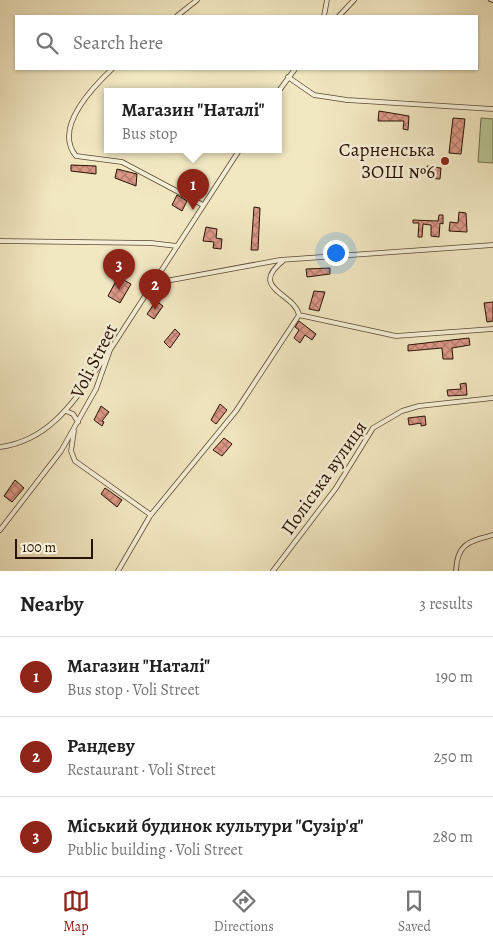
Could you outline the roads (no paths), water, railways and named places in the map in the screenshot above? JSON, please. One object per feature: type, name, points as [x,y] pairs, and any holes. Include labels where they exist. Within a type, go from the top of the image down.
[{"type":"street","points":[[178,15],[198,0]]},
{"type":"street","points":[[324,15],[327,0]]},
{"type":"street","points":[[340,15],[354,0]]},
{"type":"street","points":[[111,70],[83,99],[75,113],[70,130],[72,150],[76,156],[122,162],[203,205]]},
{"type":"street","points":[[281,88],[294,70]]},
{"type":"street","points":[[288,77],[314,95],[347,100],[493,109]]},
{"type":"street","name":"Voli Street","points":[[0,530],[61,451],[75,429],[96,389],[110,350],[237,153]]},
{"type":"street","points":[[0,241],[151,243],[177,246]]},
{"type":"street","points":[[154,283],[285,259],[493,245]]},
{"type":"street","points":[[118,571],[151,515],[236,412],[299,315],[298,308],[272,287],[270,280],[273,270],[285,259]]},
{"type":"street","points":[[299,315],[396,336],[493,329]]},
{"type":"street","points":[[0,448],[25,441],[40,434],[66,411],[110,350]]},
{"type":"street","name":"Поліська вулиця","points":[[274,571],[336,488],[373,428],[402,411],[419,406],[493,398]]},
{"type":"street","points":[[66,411],[73,414],[78,420],[78,424]]},
{"type":"street","points":[[75,429],[71,451],[76,462],[151,515]]},
{"type":"street","points":[[456,571],[460,552],[469,541],[493,535]]},
{"type":"place","name":"Сарненська ЗОШ №6","points":[[445,161]]},
{"type":"place","name":"Магазин \"Наталі\"","points":[[193,210]]},
{"type":"place","name":"Міський будинок культури \"Сузір'я\"","points":[[119,290]]},
{"type":"place","name":"Рандеву","points":[[155,310]]}]
